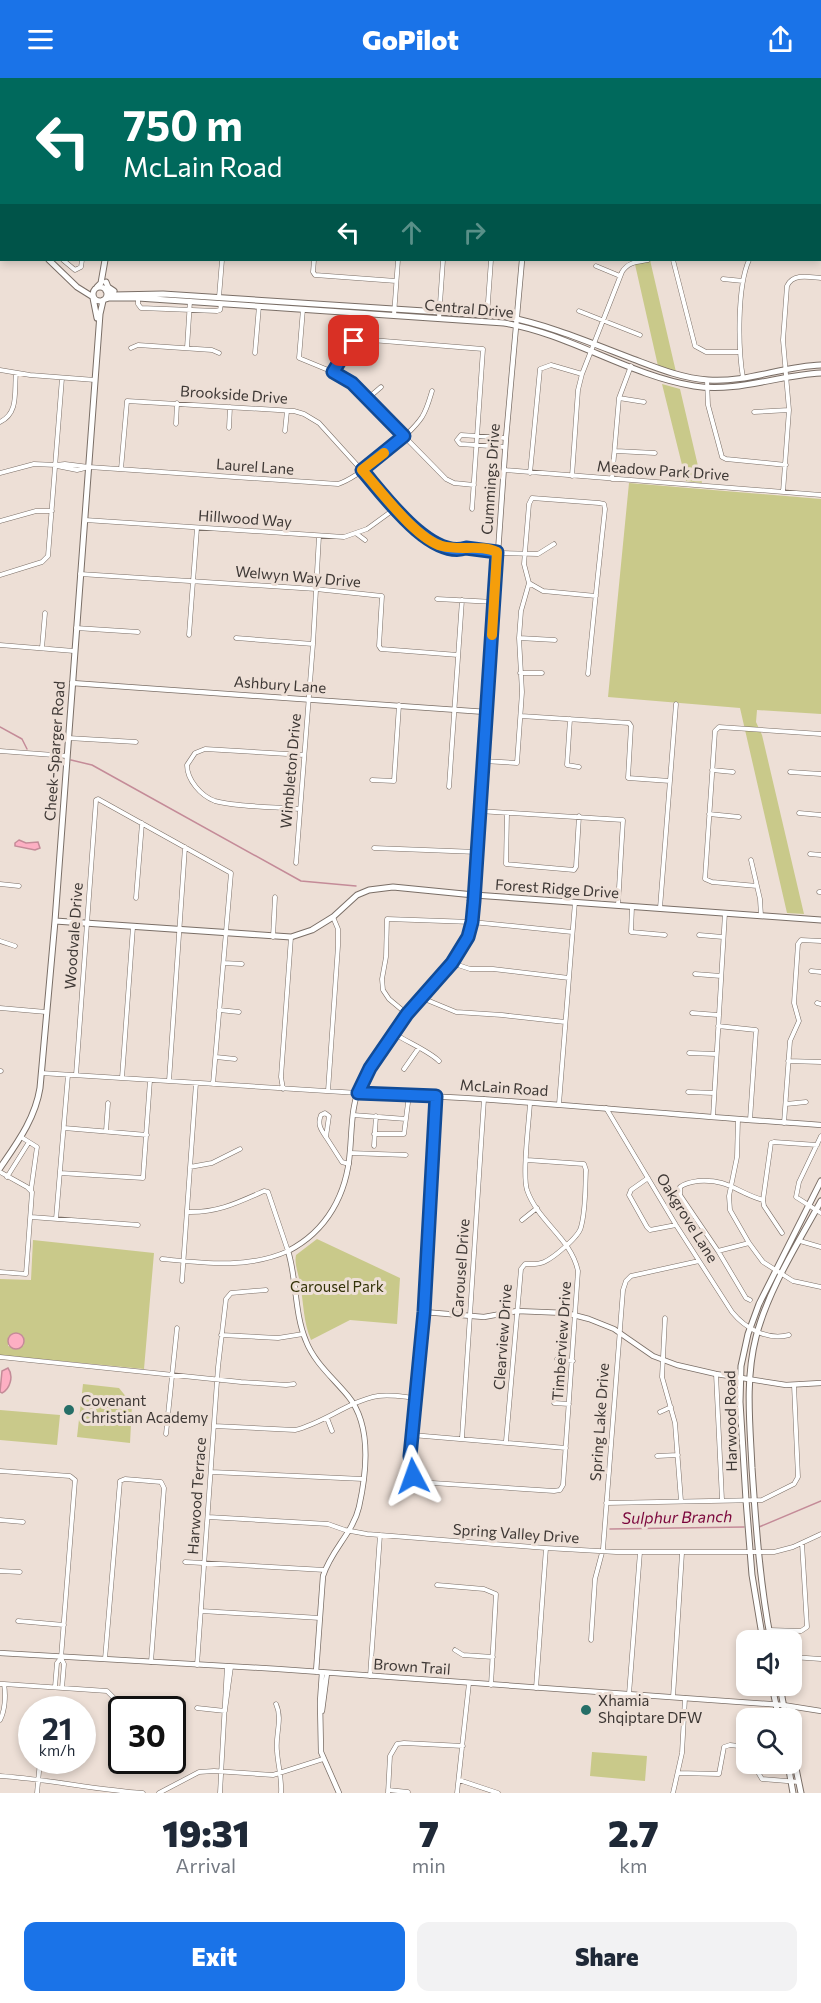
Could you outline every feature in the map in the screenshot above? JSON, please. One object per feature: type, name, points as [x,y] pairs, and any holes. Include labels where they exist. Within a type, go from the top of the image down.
[{"type":"main road","points":[[50,261],[79,289],[96,301],[103,301],[107,296],[104,262]]},
{"type":"main road","points":[[93,297],[96,288],[101,283],[104,262]]},
{"type":"main road","points":[[73,282],[86,288],[103,288],[106,291]]},
{"type":"main road","points":[[106,282],[108,287],[114,291],[127,293]]},
{"type":"main road","name":"Central Drive","points":[[106,291],[114,295],[127,293],[221,304],[303,303],[394,308],[439,315]]},
{"type":"main road","name":"Cheek-Sparger Road","points":[[93,297],[99,325]]},
{"type":"main road","name":"Central Drive","points":[[103,301],[109,298],[219,297],[303,310],[439,315],[517,322],[594,345],[666,372],[707,380],[743,378],[786,369],[821,365]]},
{"type":"main road","name":"Cheek-Sparger Road","points":[[0,1170],[21,1137],[38,1102],[55,921],[99,325],[103,301]]},
{"type":"main road","name":"Central Drive","points":[[517,322],[670,381],[706,387],[735,386],[787,376],[821,373]]},
{"type":"main road","name":"Forest Ridge Drive","points":[[55,921],[291,937],[307,933],[333,916],[357,895],[383,888],[821,920]]},
{"type":"main road","name":"Harwood Road","points":[[761,1630],[750,1552],[746,1500],[740,1379],[743,1353],[750,1327],[775,1270],[821,1181]]},
{"type":"main road","name":"Harwood Road","points":[[769,1630],[758,1552],[754,1500],[749,1417],[750,1363],[758,1332],[782,1276],[819,1211],[821,1201]]},
{"type":"main road","points":[[774,1696],[777,1708]]},
{"type":"main road","points":[[782,1696],[784,1708]]},
{"type":"main road","points":[[790,1774],[793,1793]]},
{"type":"main road","points":[[797,1774],[801,1793]]},
{"type":"street","points":[[457,78],[476,78]]},
{"type":"street","points":[[64,261],[75,270],[81,267],[82,261]]},
{"type":"street","points":[[219,297],[222,261]]},
{"type":"street","points":[[314,261],[315,275],[396,281]]},
{"type":"street","points":[[394,315],[398,261]]},
{"type":"street","points":[[439,315],[443,261]]},
{"type":"street","points":[[486,318],[491,261]]},
{"type":"street","name":"Cummings Drive","points":[[288,1251],[315,1232],[335,1207],[345,1185],[349,1164],[352,1115],[358,1093],[370,1068],[407,1014],[452,963],[468,937],[472,922],[497,552],[522,261]]},
{"type":"street","points":[[572,476],[578,390],[582,374],[620,276],[626,266],[640,261]]},
{"type":"street","points":[[673,261],[695,346],[706,352],[739,352]]},
{"type":"street","points":[[743,378],[739,352],[743,281],[749,261]]},
{"type":"street","points":[[596,266],[620,276]]},
{"type":"street","points":[[783,492],[789,410],[783,340],[788,284],[797,278],[821,278]]},
{"type":"street","points":[[723,279],[743,281]]},
{"type":"street","points":[[138,298],[141,308],[217,311],[220,310],[221,304]]},
{"type":"street","points":[[187,348],[190,299]]},
{"type":"street","points":[[303,303],[298,356],[348,380],[446,479],[454,483],[474,485]]},
{"type":"street","points":[[255,353],[259,304]]},
{"type":"street","points":[[579,311],[640,335]]},
{"type":"street","points":[[333,372],[346,351],[354,341],[359,339],[461,346],[484,350],[472,509]]},
{"type":"street","points":[[131,348],[138,345],[212,350],[219,353]]},
{"type":"street","points":[[530,472],[540,369],[551,365],[582,374]]},
{"type":"street","points":[[612,479],[619,398],[631,366]]},
{"type":"street","points":[[0,370],[95,380]]},
{"type":"street","points":[[0,422],[10,416],[13,410],[16,373]]},
{"type":"street","points":[[0,575],[42,562],[48,556],[62,378]]},
{"type":"street","points":[[707,380],[708,405],[722,457],[786,465]]},
{"type":"street","points":[[367,399],[381,387]]},
{"type":"street","name":"Laurel Lane","points":[[0,473],[27,465],[65,464],[338,484],[362,470],[404,436],[423,415],[432,392]]},
{"type":"street","points":[[619,398],[644,402]]},
{"type":"street","name":"Brookside Drive","points":[[121,469],[127,401],[304,414],[313,418],[414,528],[432,543],[466,552],[525,555]]},
{"type":"street","points":[[176,424],[177,403]]},
{"type":"street","points":[[229,428],[230,407]]},
{"type":"street","points":[[754,412],[789,410]]},
{"type":"street","points":[[285,431],[287,411]]},
{"type":"street","points":[[505,447],[460,444],[457,440],[461,435],[506,438]]},
{"type":"street","points":[[616,451],[655,453]]},
{"type":"street","name":"Meadow Park Drive","points":[[504,471],[821,495]]},
{"type":"street","points":[[483,762],[517,763],[521,716],[519,638],[521,610],[529,583],[525,568],[525,555],[529,504],[532,498],[604,504],[588,674]]},
{"type":"street","name":"Hillwood Way","points":[[84,520],[344,537],[357,534],[396,508]]},
{"type":"street","points":[[0,522],[36,511],[52,511]]},
{"type":"street","points":[[189,635],[197,528]]},
{"type":"street","points":[[357,534],[365,540]]},
{"type":"street","name":"Wimbleton Drive","points":[[296,863],[319,536]]},
{"type":"street","points":[[525,555],[538,554],[554,544]]},
{"type":"street","name":"Welwyn Way Drive","points":[[80,574],[316,589],[382,596],[379,646],[381,649],[458,655]]},
{"type":"street","points":[[529,583],[543,591],[596,596]]},
{"type":"street","points":[[437,599],[494,603]]},
{"type":"street","points":[[449,787],[462,600]]},
{"type":"street","points":[[42,648],[45,613]]},
{"type":"street","points":[[76,628],[138,632]]},
{"type":"street","points":[[236,638],[313,644]]},
{"type":"street","points":[[519,638],[555,640]]},
{"type":"street","points":[[0,645],[74,651]]},
{"type":"street","points":[[520,673],[542,673]]},
{"type":"street","name":"Ashbury Lane","points":[[72,683],[486,712]]},
{"type":"street","points":[[660,908],[676,704]]},
{"type":"street","points":[[372,780],[394,781],[399,705]]},
{"type":"street","points":[[521,716],[629,723],[631,726],[628,778],[670,781]]},
{"type":"street","points":[[570,719],[567,765],[579,767]]},
{"type":"street","points":[[758,886],[712,882],[705,879],[715,731],[717,728],[821,734]]},
{"type":"street","points":[[68,738],[136,742]]},
{"type":"street","points":[[300,809],[215,801],[200,791],[189,776],[187,765],[192,756],[199,751],[212,749],[304,755]]},
{"type":"street","points":[[0,751],[67,756]]},
{"type":"street","points":[[712,770],[734,772]]},
{"type":"street","points":[[790,772],[821,774]]},
{"type":"street","name":"Woodvale Drive","points":[[76,1076],[97,799],[142,823]]},
{"type":"street","points":[[479,811],[579,816],[624,821],[618,905]]},
{"type":"street","points":[[507,813],[506,864],[574,870],[579,816]]},
{"type":"street","points":[[799,813],[821,815]]},
{"type":"street","points":[[709,814],[739,817]]},
{"type":"street","points":[[136,898],[142,823],[229,871],[231,876],[213,1084]]},
{"type":"street","points":[[169,1081],[185,847]]},
{"type":"street","points":[[374,848],[477,852]]},
{"type":"street","points":[[810,854],[821,855]]},
{"type":"street","points":[[751,860],[758,886],[761,916]]},
{"type":"street","points":[[0,884],[19,886]]},
{"type":"street","points":[[273,937],[275,897]]},
{"type":"street","points":[[559,1104],[575,902]]},
{"type":"street","points":[[633,906],[632,932],[665,935]]},
{"type":"street","points":[[713,1117],[725,913]]},
{"type":"street","points":[[328,1091],[338,946],[338,929],[333,916]]},
{"type":"street","points":[[407,1014],[389,999],[383,990],[387,919],[472,922],[572,932]]},
{"type":"street","points":[[122,1078],[133,926]]},
{"type":"street","points":[[699,935],[723,937]]},
{"type":"street","points":[[283,1089],[281,1077],[291,937]]},
{"type":"street","points":[[784,1123],[790,1036],[799,1024],[794,1003],[798,944],[804,939],[821,941]]},
{"type":"street","points":[[0,940],[15,946]]},
{"type":"street","points":[[224,963],[242,964]]},
{"type":"street","points":[[452,963],[470,969],[492,969],[569,978]]},
{"type":"street","points":[[811,971],[821,972]]},
{"type":"street","points":[[695,974],[720,976]]},
{"type":"street","points":[[422,998],[456,1012],[565,1022]]},
{"type":"street","points":[[0,1008],[46,1012]]},
{"type":"street","points":[[219,1010],[239,1012]]},
{"type":"street","points":[[692,1013],[718,1015]]},
{"type":"street","points":[[718,1026],[756,1030],[750,1120]]},
{"type":"street","points":[[395,1034],[418,1049],[432,1054],[439,1061]]},
{"type":"street","points":[[404,1069],[418,1049]]},
{"type":"street","points":[[689,1053],[716,1054]]},
{"type":"street","points":[[216,1057],[235,1059]]},
{"type":"street","points":[[788,1061],[821,1062]]},
{"type":"street","name":"McLain Road","points":[[41,1073],[531,1102],[821,1125]]},
{"type":"street","points":[[56,1219],[68,1075]]},
{"type":"street","points":[[60,1173],[143,1178],[150,1080]]},
{"type":"street","points":[[182,1281],[196,1083]]},
{"type":"street","points":[[688,1092],[714,1093]]},
{"type":"street","points":[[374,1134],[403,1135],[409,1095]]},
{"type":"street","points":[[436,1096],[424,1312],[412,1435],[566,1448]]},
{"type":"street","name":"Carousel Drive","points":[[462,1438],[484,1099]]},
{"type":"street","name":"Timberview Drive","points":[[412,1435],[410,1465],[417,1482],[554,1491],[562,1488],[578,1271],[567,1244],[537,1208],[527,1190],[526,1160],[531,1102]]},
{"type":"street","points":[[786,1104],[806,1102]]},
{"type":"street","points":[[106,1131],[108,1103]]},
{"type":"street","name":"Oakgrove Lane","points":[[606,1108],[676,1225],[732,1312],[758,1332]]},
{"type":"street","points":[[326,1137],[330,1121],[329,1116],[325,1113],[321,1115],[319,1127],[342,1162],[349,1164]]},
{"type":"street","points":[[352,1115],[406,1119]]},
{"type":"street","points":[[374,1146],[376,1116]]},
{"type":"street","points":[[738,1119],[737,1156],[731,1186],[730,1210],[763,1262],[782,1276],[801,1284],[821,1287]]},
{"type":"street","points":[[64,1128],[147,1135]]},
{"type":"street","points":[[819,1211],[799,1200],[796,1194],[799,1182],[821,1136]]},
{"type":"street","points":[[0,1272],[26,1274],[31,1191],[37,1147],[21,1137]]},
{"type":"street","points":[[7,1177],[29,1142]]},
{"type":"street","points":[[783,1233],[762,1200],[771,1143],[817,1145]]},
{"type":"street","points":[[190,1167],[212,1163],[240,1149]]},
{"type":"street","points":[[350,1153],[406,1155]]},
{"type":"street","name":"Clearview Drive","points":[[506,1442],[522,1266],[543,1263],[581,1230],[586,1170],[584,1164],[526,1160]]},
{"type":"street","points":[[0,1170],[7,1177],[31,1191]]},
{"type":"street","points":[[648,1178],[631,1190],[629,1195],[647,1227],[651,1230],[676,1225]]},
{"type":"street","points":[[750,1300],[746,1298],[679,1190],[682,1185],[718,1180],[762,1200]]},
{"type":"street","points":[[187,1212],[203,1213],[217,1210],[266,1191],[270,1194],[288,1251],[294,1277],[297,1311],[303,1334],[313,1355],[353,1405],[362,1422],[363,1479],[359,1506],[351,1530],[325,1570],[320,1618],[322,1673],[320,1739],[323,1759],[339,1793]]},
{"type":"street","points":[[522,1220],[537,1208]]},
{"type":"street","points":[[31,1217],[138,1225]]},
{"type":"street","points":[[800,1241],[821,1247]]},
{"type":"street","points":[[718,1251],[749,1243]]},
{"type":"street","points":[[162,1259],[243,1263],[267,1259],[288,1251]]},
{"type":"street","name":"Spring Lake Drive","points":[[591,1640],[595,1579],[603,1551],[623,1290],[628,1278],[699,1261]]},
{"type":"street","name":"Harwood Terrace","points":[[197,1665],[217,1380],[226,1299],[228,1294],[266,1290]]},
{"type":"street","points":[[424,1312],[484,1317],[517,1311],[566,1313],[589,1319],[620,1332],[662,1361],[740,1379],[794,1385],[821,1383]]},
{"type":"street","points":[[665,1318],[662,1377],[675,1423],[681,1501]]},
{"type":"street","points":[[166,1434],[177,1329]]},
{"type":"street","points":[[758,1332],[781,1337],[789,1335]]},
{"type":"street","points":[[221,1335],[278,1338],[303,1334]]},
{"type":"street","points":[[0,1357],[217,1380],[294,1384]]},
{"type":"street","points":[[557,1359],[573,1360]]},
{"type":"street","points":[[716,1374],[722,1500]]},
{"type":"street","points":[[606,1503],[766,1499],[797,1480],[794,1385]]},
{"type":"street","points":[[214,1426],[295,1430],[376,1397],[388,1395],[416,1398]]},
{"type":"street","points":[[554,1402],[569,1404]]},
{"type":"street","points":[[660,1412],[671,1407]]},
{"type":"street","points":[[327,1418],[332,1431]]},
{"type":"street","points":[[657,1456],[678,1455]]},
{"type":"street","points":[[0,1471],[75,1478],[61,1658],[64,1664],[62,1688]]},
{"type":"street","points":[[211,1472],[363,1479]]},
{"type":"street","points":[[105,1659],[120,1481],[122,1479],[155,1481],[163,1484],[151,1662]]},
{"type":"street","name":"Spring Valley Drive","points":[[208,1517],[328,1524],[345,1530],[380,1535],[603,1551],[758,1552],[781,1550],[821,1534]]},
{"type":"street","points":[[0,1520],[23,1522]]},
{"type":"street","points":[[370,1676],[380,1535]]},
{"type":"street","points":[[802,1543],[807,1627],[802,1630]]},
{"type":"street","points":[[536,1689],[546,1548]]},
{"type":"street","points":[[629,1694],[640,1552]]},
{"type":"street","points":[[673,1697],[682,1552]]},
{"type":"street","points":[[185,1562],[325,1570]]},
{"type":"street","points":[[0,1570],[20,1572]]},
{"type":"street","points":[[437,1585],[484,1589],[493,1592],[496,1601],[491,1685]]},
{"type":"street","points":[[200,1611],[320,1618]]},
{"type":"street","points":[[18,1621],[64,1625]]},
{"type":"street","points":[[455,1650],[464,1655],[493,1657]]},
{"type":"street","name":"Brown Trail","points":[[0,1653],[229,1666],[776,1704],[821,1711]]},
{"type":"street","points":[[55,1687],[57,1663],[61,1658]]},
{"type":"street","points":[[802,1658],[821,1659]]},
{"type":"street","points":[[220,1793],[229,1666]]},
{"type":"street","points":[[457,1793],[469,1683]]},
{"type":"street","points":[[0,1720],[3,1714],[2,1684],[107,1691],[112,1696]]},
{"type":"street","points":[[673,1793],[682,1746],[686,1698]]},
{"type":"street","points":[[276,1704],[279,1718],[277,1752],[281,1772],[281,1793]]},
{"type":"street","points":[[197,1708],[225,1711]]},
{"type":"street","points":[[408,1792],[388,1792],[390,1756],[397,1744],[463,1746]]},
{"type":"street","points":[[678,1773],[719,1774],[724,1747],[736,1746]]},
{"type":"street","points":[[159,1793],[199,1772],[264,1775],[323,1759]]},
{"type":"street","points":[[37,1793],[39,1774]]},
{"type":"street","points":[[759,1774],[760,1778],[799,1782]]},
{"type":"street","points":[[0,1776],[143,1793]]},
{"type":"street","points":[[459,1780],[498,1793]]},
{"type":"green space","points":[[634,261],[650,261],[676,372],[658,366]]},
{"type":"green space","points":[[662,384],[680,389],[702,483],[686,481]]},
{"type":"green space","points":[[629,483],[821,499],[821,714],[757,710],[756,722],[762,735],[804,914],[787,913],[740,708],[608,697]]},
{"type":"green space","name":"Carousel Park","points":[[317,1239],[400,1278],[397,1324],[350,1320],[311,1340],[305,1319],[296,1255]]},
{"type":"green space","points":[[33,1240],[154,1253],[144,1369],[0,1355],[0,1279],[31,1280]],"holes":[[[15,1335],[24,1337],[24,1345],[16,1348],[8,1346],[8,1337]]]},
{"type":"green space","points":[[83,1384],[119,1388],[132,1404],[130,1443],[77,1437]]},
{"type":"green space","points":[[0,1410],[60,1415],[57,1445],[0,1440]]},
{"type":"green space","points":[[592,1752],[647,1756],[645,1781],[590,1776]]},
{"type":"shaded area","points":[[19,840],[26,843],[38,842],[40,848],[35,850],[15,846]]},
{"type":"shaded area","points":[[13,1333],[19,1333],[24,1341],[22,1347],[13,1349],[8,1344],[8,1338]]},
{"type":"shaded area","points":[[8,1368],[11,1375],[10,1382],[2,1393],[0,1392],[2,1371]]},
{"type":"waterway","points":[[0,727],[22,739],[27,749]]},
{"type":"waterway","points":[[71,760],[92,765],[301,881],[356,886]]},
{"type":"waterway","name":"Sulphur Branch","points":[[759,1527],[821,1501]]},
{"type":"waterway","name":"Sulphur Branch","points":[[610,1529],[744,1527]]},
{"type":"slow traffic","points":[[384,453],[362,470],[414,528],[432,543],[444,547],[497,552],[492,635]]},
{"type":"place","name":"Covenant Christian Academy","points":[[69,1410]]},
{"type":"place","name":"Xhamia Shqiptare DFW","points":[[586,1710]]},
{"type":"route","points":[[354,341],[333,372],[352,383],[404,436],[362,470],[414,528],[432,543],[461,550],[466,548],[497,552],[474,901],[470,931],[452,963],[407,1014],[370,1068],[358,1093],[436,1096],[424,1312],[410,1456],[413,1476]]}]
